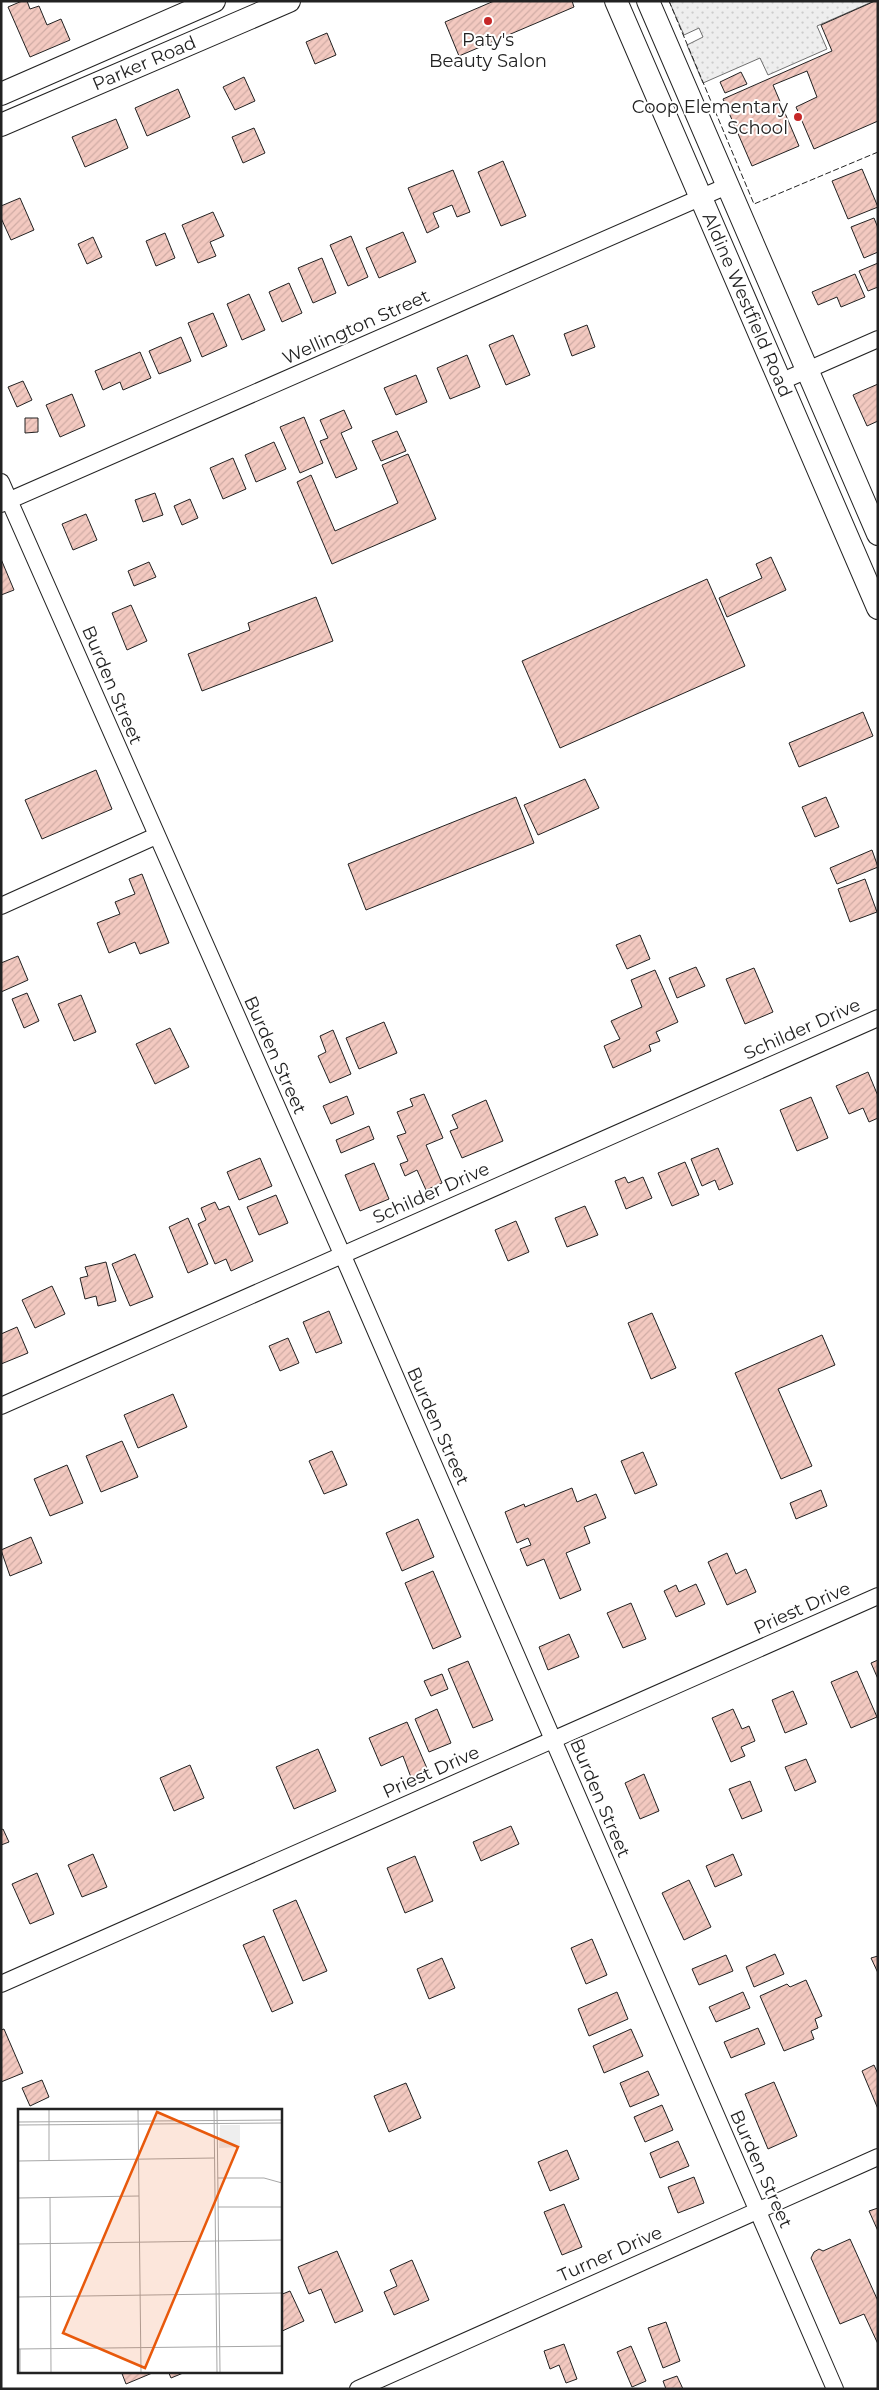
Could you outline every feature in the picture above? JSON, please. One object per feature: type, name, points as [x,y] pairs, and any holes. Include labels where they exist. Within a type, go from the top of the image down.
[{"type":"main road","name":"Parker Road","points":[[1,94],[214,1]]},
{"type":"main road","name":"Parker Road","points":[[1,125],[289,1]]},
{"type":"main road","name":"Aldine Westfield Road","points":[[616,1],[878,608]]},
{"type":"main road","name":"Aldine Westfield Road","points":[[648,1],[878,534]]},
{"type":"main road","points":[[150,30],[160,56]]},
{"type":"main road","points":[[832,503],[859,491]]},
{"type":"street","name":"Wellington Street","points":[[5,502],[727,186]]},
{"type":"street","points":[[780,382],[878,339]]},
{"type":"street","name":"Burden Street","points":[[1,482],[5,502],[342,1254],[835,2389]]},
{"type":"street","points":[[1,906],[156,836]]},
{"type":"street","name":"Schilder Drive","points":[[1,1406],[878,1018]]},
{"type":"street","name":"Priest Drive","points":[[1,1984],[878,1596]]},
{"type":"street","name":"Turner Drive","points":[[358,2389],[878,2157]]},
{"type":"shaded area","points":[[669,1],[874,1],[817,26],[827,49],[768,75],[760,58],[703,83],[687,45],[703,37],[699,28],[684,35]]},
{"type":"building","points":[[22,1],[27,1],[30,9],[39,6],[47,25],[61,19],[70,40],[30,57],[8,7]]},
{"type":"building","points":[[494,1],[572,1],[574,7],[459,56],[445,22]]},
{"type":"building","points":[[878,1],[878,121],[814,149],[796,107],[817,97],[807,71],[773,85],[799,146],[752,166],[723,99],[832,51],[821,25]]},
{"type":"building","points":[[327,33],[336,55],[315,64],[306,42]]},
{"type":"building","points":[[741,72],[747,84],[725,93],[720,82]]},
{"type":"building","points":[[244,77],[255,101],[235,110],[223,87]]},
{"type":"building","points":[[178,89],[190,117],[147,136],[135,108]]},
{"type":"building","points":[[116,119],[128,148],[85,167],[72,137]]},
{"type":"building","points":[[254,128],[265,153],[243,163],[232,137]]},
{"type":"building","points":[[503,161],[526,216],[501,226],[478,172]]},
{"type":"building","points":[[862,169],[878,207],[848,219],[832,181]]},
{"type":"building","points":[[453,170],[470,212],[457,217],[452,205],[433,213],[439,227],[427,233],[408,188]]},
{"type":"building","points":[[20,198],[34,230],[11,240],[1,218],[1,206]]},
{"type":"building","points":[[213,212],[224,236],[210,242],[216,256],[198,263],[182,225]]},
{"type":"building","points":[[874,218],[878,228],[878,252],[864,258],[851,227]]},
{"type":"building","points":[[403,232],[416,262],[379,278],[366,248]]},
{"type":"building","points":[[165,233],[175,258],[156,266],[146,241]]},
{"type":"building","points":[[351,236],[368,277],[348,286],[330,245]]},
{"type":"building","points":[[93,237],[102,257],[87,264],[78,244]]},
{"type":"building","points":[[322,258],[336,293],[313,303],[298,268]]},
{"type":"building","points":[[878,263],[878,287],[868,291],[859,271]]},
{"type":"building","points":[[855,274],[865,297],[841,307],[837,297],[818,305],[812,292]]},
{"type":"building","points":[[289,283],[302,313],[282,322],[269,292]]},
{"type":"building","points":[[249,294],[265,330],[242,340],[227,304]]},
{"type":"building","points":[[213,313],[227,346],[202,357],[188,323]]},
{"type":"building","points":[[587,325],[595,347],[572,356],[564,334]]},
{"type":"building","points":[[513,335],[530,375],[506,385],[489,345]]},
{"type":"building","points":[[181,337],[191,361],[159,374],[149,351]]},
{"type":"building","points":[[140,352],[151,378],[123,390],[120,382],[103,390],[95,371]]},
{"type":"building","points":[[467,355],[480,387],[450,399],[437,368]]},
{"type":"building","points":[[416,375],[427,402],[396,415],[384,388]]},
{"type":"building","points":[[23,381],[32,400],[17,407],[8,387]]},
{"type":"building","points":[[878,384],[878,421],[867,426],[853,395]]},
{"type":"building","points":[[72,394],[85,426],[60,437],[46,405]]},
{"type":"building","points":[[344,410],[352,428],[341,433],[357,469],[336,478],[320,441],[328,438],[320,420]]},
{"type":"building","points":[[304,417],[323,463],[300,473],[280,427]]},
{"type":"building","points":[[25,418],[38,418],[38,432],[25,433]]},
{"type":"building","points":[[397,431],[406,451],[381,461],[372,441]]},
{"type":"building","points":[[274,442],[286,469],[256,482],[245,455]]},
{"type":"building","points":[[408,454],[436,519],[332,564],[297,482],[311,475],[335,531],[398,503],[382,465]]},
{"type":"building","points":[[233,458],[246,489],[223,499],[210,468]]},
{"type":"building","points":[[155,493],[163,515],[143,522],[135,500]]},
{"type":"building","points":[[190,499],[198,518],[182,525],[174,506]]},
{"type":"building","points":[[86,514],[97,540],[73,550],[62,524]]},
{"type":"building","points":[[771,557],[786,590],[727,617],[719,598],[762,578],[756,564]]},
{"type":"building","points":[[1,559],[14,590],[1,595]]},
{"type":"building","points":[[149,562],[156,577],[134,586],[128,571]]},
{"type":"building","points":[[707,579],[745,666],[560,748],[522,661]]},
{"type":"building","points":[[316,597],[333,641],[202,691],[188,654],[250,630],[248,623]]},
{"type":"building","points":[[131,605],[147,641],[127,650],[112,613]]},
{"type":"building","points":[[863,712],[873,736],[799,767],[789,743]]},
{"type":"building","points":[[96,770],[112,809],[42,839],[25,800]]},
{"type":"building","points":[[585,779],[599,808],[538,835],[524,805]]},
{"type":"building","points":[[516,797],[534,843],[366,910],[348,864]]},
{"type":"building","points":[[826,797],[839,827],[815,837],[802,807]]},
{"type":"building","points":[[872,850],[878,867],[837,884],[830,868]]},
{"type":"building","points":[[142,874],[169,943],[140,954],[135,942],[109,953],[97,923],[120,914],[115,902],[135,894],[129,879]]},
{"type":"building","points":[[865,879],[877,912],[850,922],[838,889]]},
{"type":"building","points":[[640,935],[650,959],[627,969],[616,945]]},
{"type":"building","points":[[18,956],[28,980],[1,992],[1,963]]},
{"type":"building","points":[[696,967],[705,986],[677,998],[669,978]]},
{"type":"building","points":[[754,968],[773,1012],[745,1024],[726,979]]},
{"type":"building","points":[[655,970],[678,1022],[656,1032],[660,1041],[649,1045],[651,1051],[613,1068],[604,1046],[620,1039],[611,1021],[642,1007],[631,980]]},
{"type":"building","points":[[27,993],[39,1021],[24,1028],[12,999]]},
{"type":"building","points":[[81,995],[96,1032],[74,1041],[58,1004]]},
{"type":"building","points":[[384,1022],[397,1053],[359,1069],[346,1038]]},
{"type":"building","points":[[170,1028],[189,1067],[155,1084],[136,1044]]},
{"type":"building","points":[[333,1030],[351,1074],[330,1083],[318,1056],[326,1052],[320,1036]]},
{"type":"building","points":[[868,1072],[878,1096],[878,1118],[869,1122],[863,1108],[849,1114],[836,1086]]},
{"type":"building","points":[[424,1094],[443,1138],[426,1145],[442,1183],[426,1190],[417,1170],[405,1176],[400,1164],[408,1161],[397,1136],[406,1133],[397,1112],[413,1106],[410,1099]]},
{"type":"building","points":[[347,1096],[354,1114],[331,1124],[323,1106]]},
{"type":"building","points":[[811,1097],[828,1138],[797,1151],[780,1110]]},
{"type":"building","points":[[486,1100],[503,1141],[462,1158],[450,1131],[458,1128],[452,1115]]},
{"type":"building","points":[[369,1126],[374,1139],[341,1153],[336,1140]]},
{"type":"building","points":[[718,1148],[733,1184],[719,1190],[715,1180],[702,1186],[691,1159]]},
{"type":"building","points":[[260,1158],[272,1186],[239,1200],[227,1172]]},
{"type":"building","points":[[685,1162],[699,1195],[672,1206],[658,1173]]},
{"type":"building","points":[[374,1163],[389,1199],[360,1211],[345,1175]]},
{"type":"building","points":[[625,1177],[628,1183],[643,1177],[652,1198],[626,1209],[615,1181]]},
{"type":"building","points":[[276,1195],[288,1223],[259,1235],[247,1207]]},
{"type":"building","points":[[215,1202],[219,1210],[229,1206],[253,1261],[231,1271],[226,1259],[215,1264],[198,1224],[206,1220],[201,1208]]},
{"type":"building","points":[[585,1206],[598,1235],[567,1247],[555,1218]]},
{"type":"building","points":[[188,1218],[208,1264],[188,1273],[169,1227]]},
{"type":"building","points":[[516,1221],[529,1252],[508,1261],[495,1230]]},
{"type":"building","points":[[135,1254],[153,1297],[130,1306],[112,1264]]},
{"type":"building","points":[[106,1262],[116,1301],[98,1306],[96,1296],[85,1299],[80,1278],[88,1276],[85,1267]]},
{"type":"building","points":[[52,1286],[65,1314],[35,1328],[22,1300]]},
{"type":"building","points":[[329,1311],[342,1343],[316,1353],[303,1322]]},
{"type":"building","points":[[652,1313],[676,1368],[651,1379],[628,1323]]},
{"type":"building","points":[[17,1327],[28,1353],[1,1364],[1,1334]]},
{"type":"building","points":[[822,1335],[835,1365],[778,1389],[812,1466],[781,1479],[735,1373]]},
{"type":"building","points":[[288,1338],[299,1363],[280,1371],[269,1346]]},
{"type":"building","points":[[173,1394],[187,1427],[138,1448],[124,1415]]},
{"type":"building","points":[[122,1441],[138,1477],[101,1492],[86,1456]]},
{"type":"building","points":[[332,1451],[347,1485],[324,1494],[309,1461]]},
{"type":"building","points":[[643,1452],[657,1485],[635,1494],[621,1461]]},
{"type":"building","points":[[67,1465],[83,1503],[50,1516],[34,1479]]},
{"type":"building","points":[[572,1488],[577,1502],[596,1494],[606,1518],[584,1527],[590,1543],[566,1553],[581,1590],[560,1599],[544,1559],[527,1566],[520,1549],[531,1545],[528,1538],[517,1543],[505,1512],[524,1504],[525,1507]]},
{"type":"building","points":[[821,1490],[827,1506],[796,1519],[790,1503]]},
{"type":"building","points":[[418,1519],[434,1557],[402,1571],[386,1533]]},
{"type":"building","points":[[31,1537],[42,1563],[10,1576],[1,1550]]},
{"type":"building","points":[[727,1553],[736,1574],[746,1569],[756,1592],[727,1605],[708,1562]]},
{"type":"building","points":[[433,1571],[461,1637],[433,1649],[405,1583]]},
{"type":"building","points":[[696,1584],[705,1604],[676,1617],[664,1591],[676,1585],[679,1592]]},
{"type":"building","points":[[631,1603],[646,1639],[623,1648],[607,1613]]},
{"type":"building","points":[[569,1634],[579,1657],[548,1670],[539,1647]]},
{"type":"building","points":[[878,1660],[878,1679],[871,1663]]},
{"type":"building","points":[[468,1661],[493,1720],[473,1728],[448,1669]]},
{"type":"building","points":[[857,1671],[877,1717],[851,1728],[831,1682]]},
{"type":"building","points":[[442,1674],[448,1689],[431,1696],[424,1681]]},
{"type":"building","points":[[793,1691],[807,1724],[785,1733],[772,1700]]},
{"type":"building","points":[[437,1709],[451,1743],[429,1752],[415,1719]]},
{"type":"building","points":[[733,1709],[742,1729],[749,1726],[755,1741],[741,1747],[745,1756],[731,1762],[712,1718]]},
{"type":"building","points":[[407,1722],[429,1773],[412,1780],[403,1756],[381,1766],[369,1738]]},
{"type":"building","points":[[318,1749],[336,1791],[294,1809],[276,1767]]},
{"type":"building","points":[[806,1759],[816,1782],[795,1791],[785,1767]]},
{"type":"building","points":[[190,1765],[204,1798],[174,1811],[160,1778]]},
{"type":"building","points":[[644,1774],[659,1811],[640,1819],[625,1783]]},
{"type":"building","points":[[750,1781],[762,1811],[742,1819],[729,1789]]},
{"type":"building","points":[[511,1826],[519,1844],[481,1861],[473,1842]]},
{"type":"building","points":[[3,1829],[9,1842],[1,1845],[1,1830]]},
{"type":"building","points":[[93,1854],[107,1887],[82,1897],[68,1865]]},
{"type":"building","points":[[733,1854],[742,1875],[715,1887],[706,1866]]},
{"type":"building","points":[[415,1856],[433,1901],[405,1913],[387,1868]]},
{"type":"building","points":[[37,1873],[54,1914],[30,1924],[12,1884]]},
{"type":"building","points":[[689,1880],[711,1927],[684,1940],[662,1893]]},
{"type":"building","points":[[296,1900],[327,1971],[303,1981],[273,1910]]},
{"type":"building","points":[[264,1936],[293,2003],[272,2012],[243,1945]]},
{"type":"building","points":[[592,1939],[607,1975],[586,1984],[571,1948]]},
{"type":"building","points":[[775,1954],[784,1974],[754,1987],[746,1967]]},
{"type":"building","points":[[726,1955],[733,1971],[699,1985],[692,1969]]},
{"type":"building","points":[[878,1956],[878,1973],[871,1958]]},
{"type":"building","points":[[442,1958],[455,1988],[429,1999],[417,1969]]},
{"type":"building","points":[[806,1980],[822,2016],[815,2019],[818,2028],[811,2031],[814,2039],[784,2051],[760,1996],[787,1984],[790,1987]]},
{"type":"building","points":[[617,1992],[628,2019],[589,2036],[578,2009]]},
{"type":"building","points":[[743,1992],[750,2008],[716,2022],[709,2007]]},
{"type":"building","points":[[758,2028],[765,2044],[731,2058],[724,2042]]},
{"type":"building","points":[[4,2029],[23,2073],[1,2082],[1,2030]]},
{"type":"building","points":[[631,2029],[643,2056],[604,2073],[593,2046]]},
{"type":"building","points":[[874,2065],[878,2074],[878,2109],[862,2071]]},
{"type":"building","points":[[648,2071],[659,2095],[630,2107],[620,2083]]},
{"type":"building","points":[[42,2080],[49,2097],[30,2106],[22,2088]]},
{"type":"building","points":[[774,2082],[797,2136],[768,2149],[745,2094]]},
{"type":"building","points":[[406,2083],[421,2118],[389,2132],[374,2096]]},
{"type":"building","points":[[662,2105],[673,2130],[645,2142],[634,2117]]},
{"type":"building","points":[[678,2141],[689,2166],[660,2178],[650,2153]]},
{"type":"building","points":[[567,2150],[579,2179],[550,2191],[538,2162]]},
{"type":"building","points":[[694,2177],[704,2203],[678,2213],[668,2187]]},
{"type":"building","points":[[564,2204],[582,2247],[562,2255],[544,2212]]},
{"type":"building","points":[[878,2208],[878,2231],[869,2211]]},
{"type":"building","points":[[850,2239],[878,2301],[878,2344],[864,2314],[840,2324],[811,2258],[814,2252],[819,2249],[823,2251]]},
{"type":"building","points":[[337,2251],[363,2311],[335,2323],[321,2289],[309,2294],[298,2267]]},
{"type":"building","points":[[412,2260],[429,2300],[394,2315],[384,2292],[397,2286],[390,2270]]},
{"type":"building","points":[[290,2291],[304,2321],[281,2332],[281,2295]]},
{"type":"building","points":[[666,2322],[680,2361],[663,2368],[648,2328]]},
{"type":"building","points":[[564,2344],[577,2379],[566,2383],[559,2365],[550,2369],[544,2351]]},
{"type":"building","points":[[631,2346],[646,2381],[632,2387],[617,2352]]},
{"type":"building","points":[[121,2372],[155,2372],[126,2384]]},
{"type":"building","points":[[168,2372],[186,2372],[171,2378]]},
{"type":"building","points":[[677,2376],[683,2389],[666,2389],[663,2381]]},
{"type":"fence","points":[[669,1],[754,204],[878,152]]},
{"type":"place","name":"Paty's Beauty Salon","points":[[488,21]]},
{"type":"place","name":"Coop Elementary School","points":[[798,117]]}]
